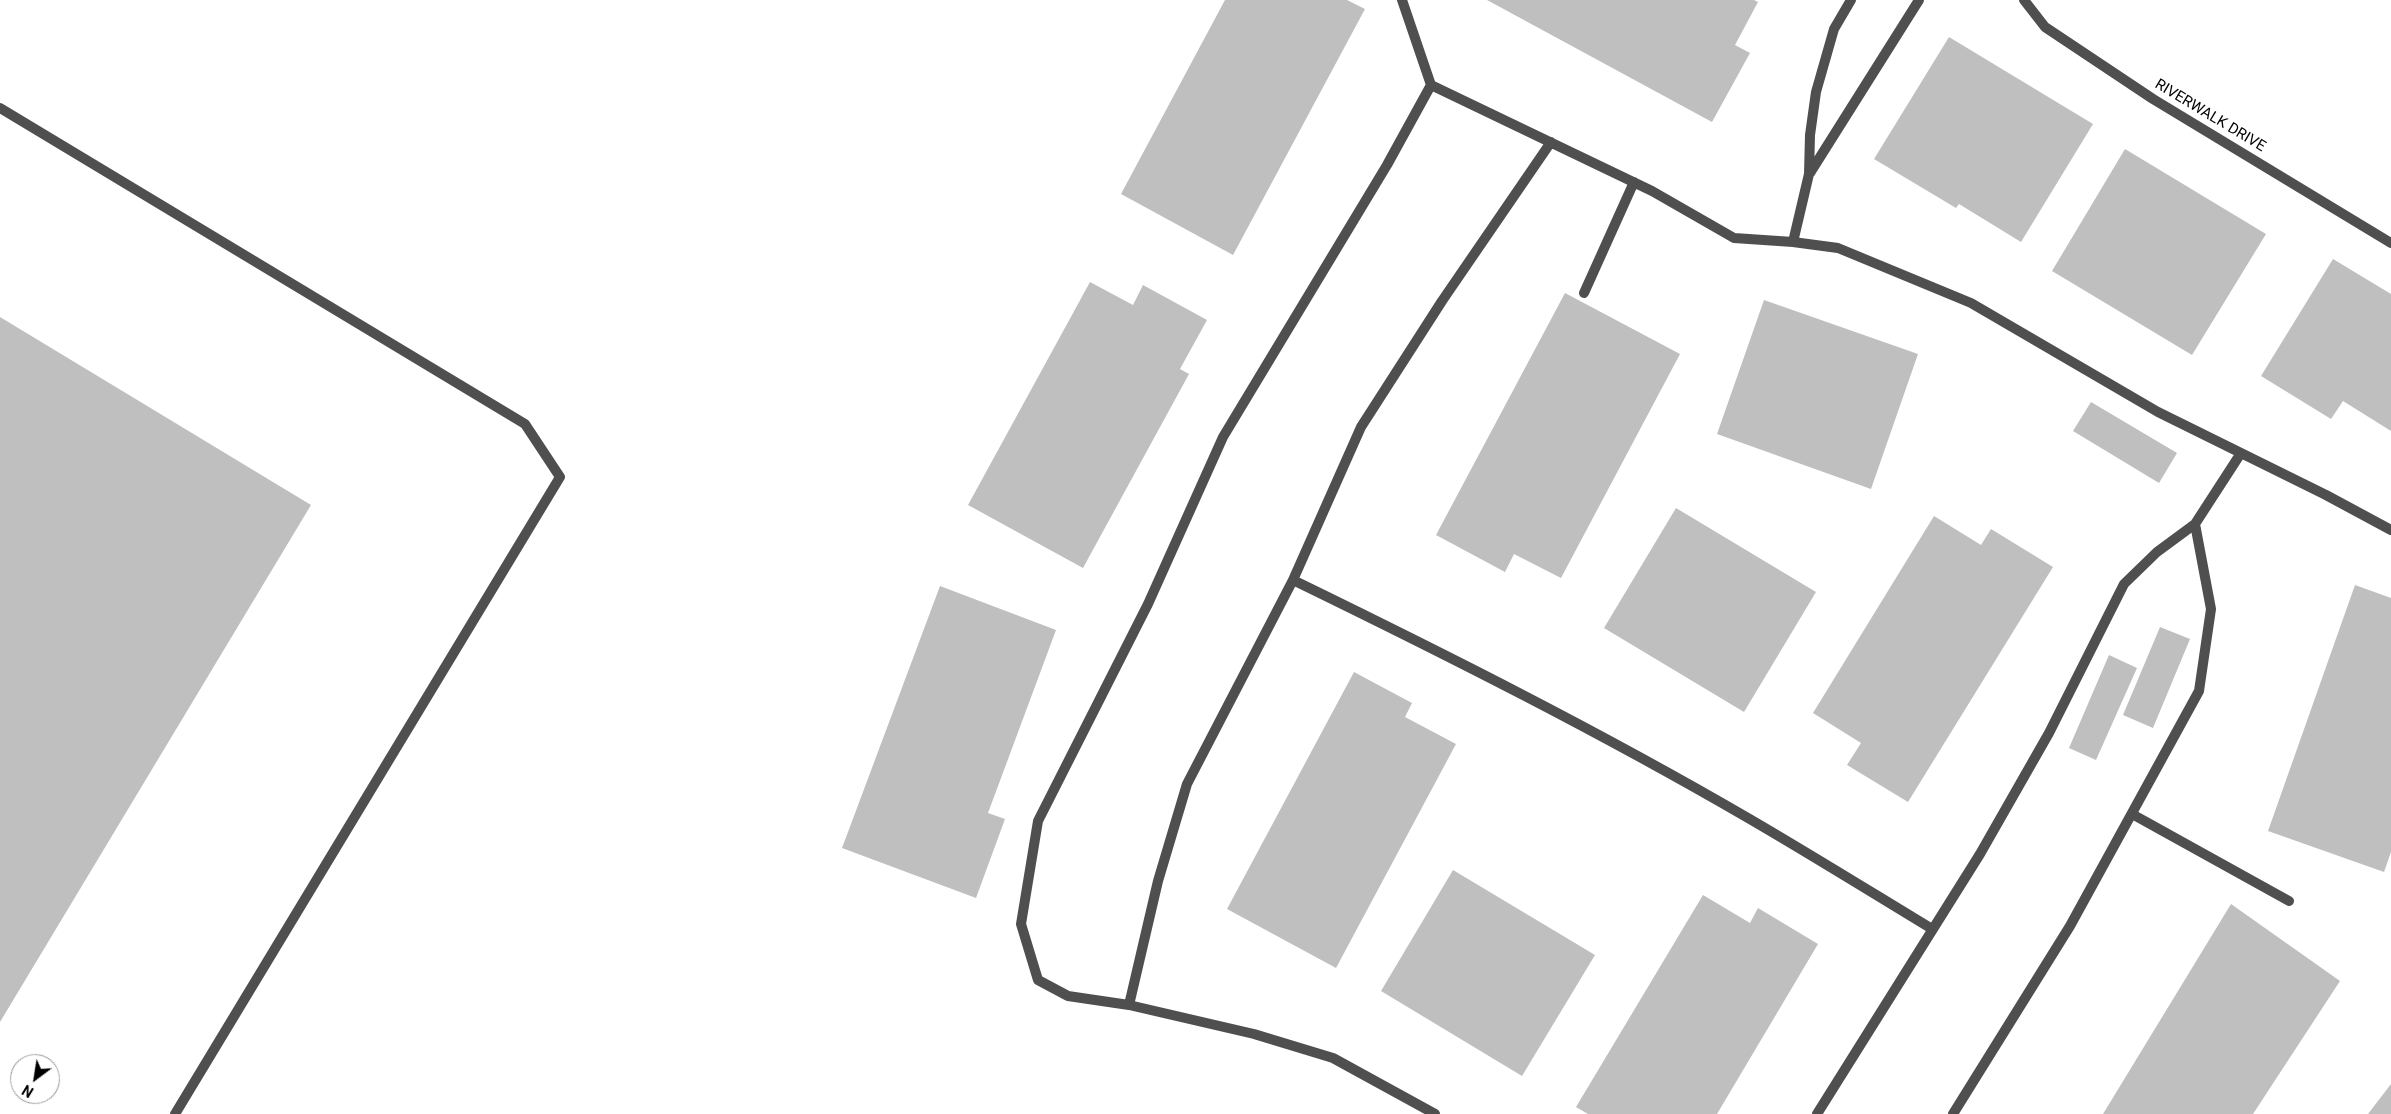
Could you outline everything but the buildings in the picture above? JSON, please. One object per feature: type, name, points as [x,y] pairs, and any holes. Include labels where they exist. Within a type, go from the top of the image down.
[{"type":"lane","points":[[1402,0],[1431,85],[1634,182],[1734,238],[1793,242],[1838,248],[1971,303],[2158,412],[2326,495],[2391,530]]},
{"type":"lane","points":[[1793,242],[1809,174],[1810,135],[1816,92],[1834,29],[1851,0]]},
{"type":"lane","points":[[1809,174],[1919,0]]},
{"type":"lane","name":"RIVERWALK DRIVE","points":[[2024,0],[2045,26],[2152,99],[2391,243]]},
{"type":"lane","points":[[1431,85],[1387,165],[1223,437],[1148,604],[1038,821],[1021,924],[1038,980],[1068,996],[1129,1005],[1254,1034],[1333,1058],[1435,1114]]},
{"type":"lane","points":[[0,108],[525,424],[560,477],[174,1114]]},
{"type":"lane","points":[[1129,1005],[1158,881],[1187,784],[1293,580],[1361,428],[1442,301],[1551,142]]},
{"type":"lane","points":[[1584,293],[1634,182]]},
{"type":"lane","points":[[1817,1114],[1980,854],[2050,733],[2124,584],[2156,552],[2195,524],[2241,453]]},
{"type":"lane","points":[[1953,1114],[2070,926],[2200,691],[2210,609],[2195,524]]},
{"type":"lane","points":[[1293,580],[1452,657],[1580,726],[1748,818],[1932,929]]},
{"type":"lane","points":[[2132,814],[2289,901]]}]
